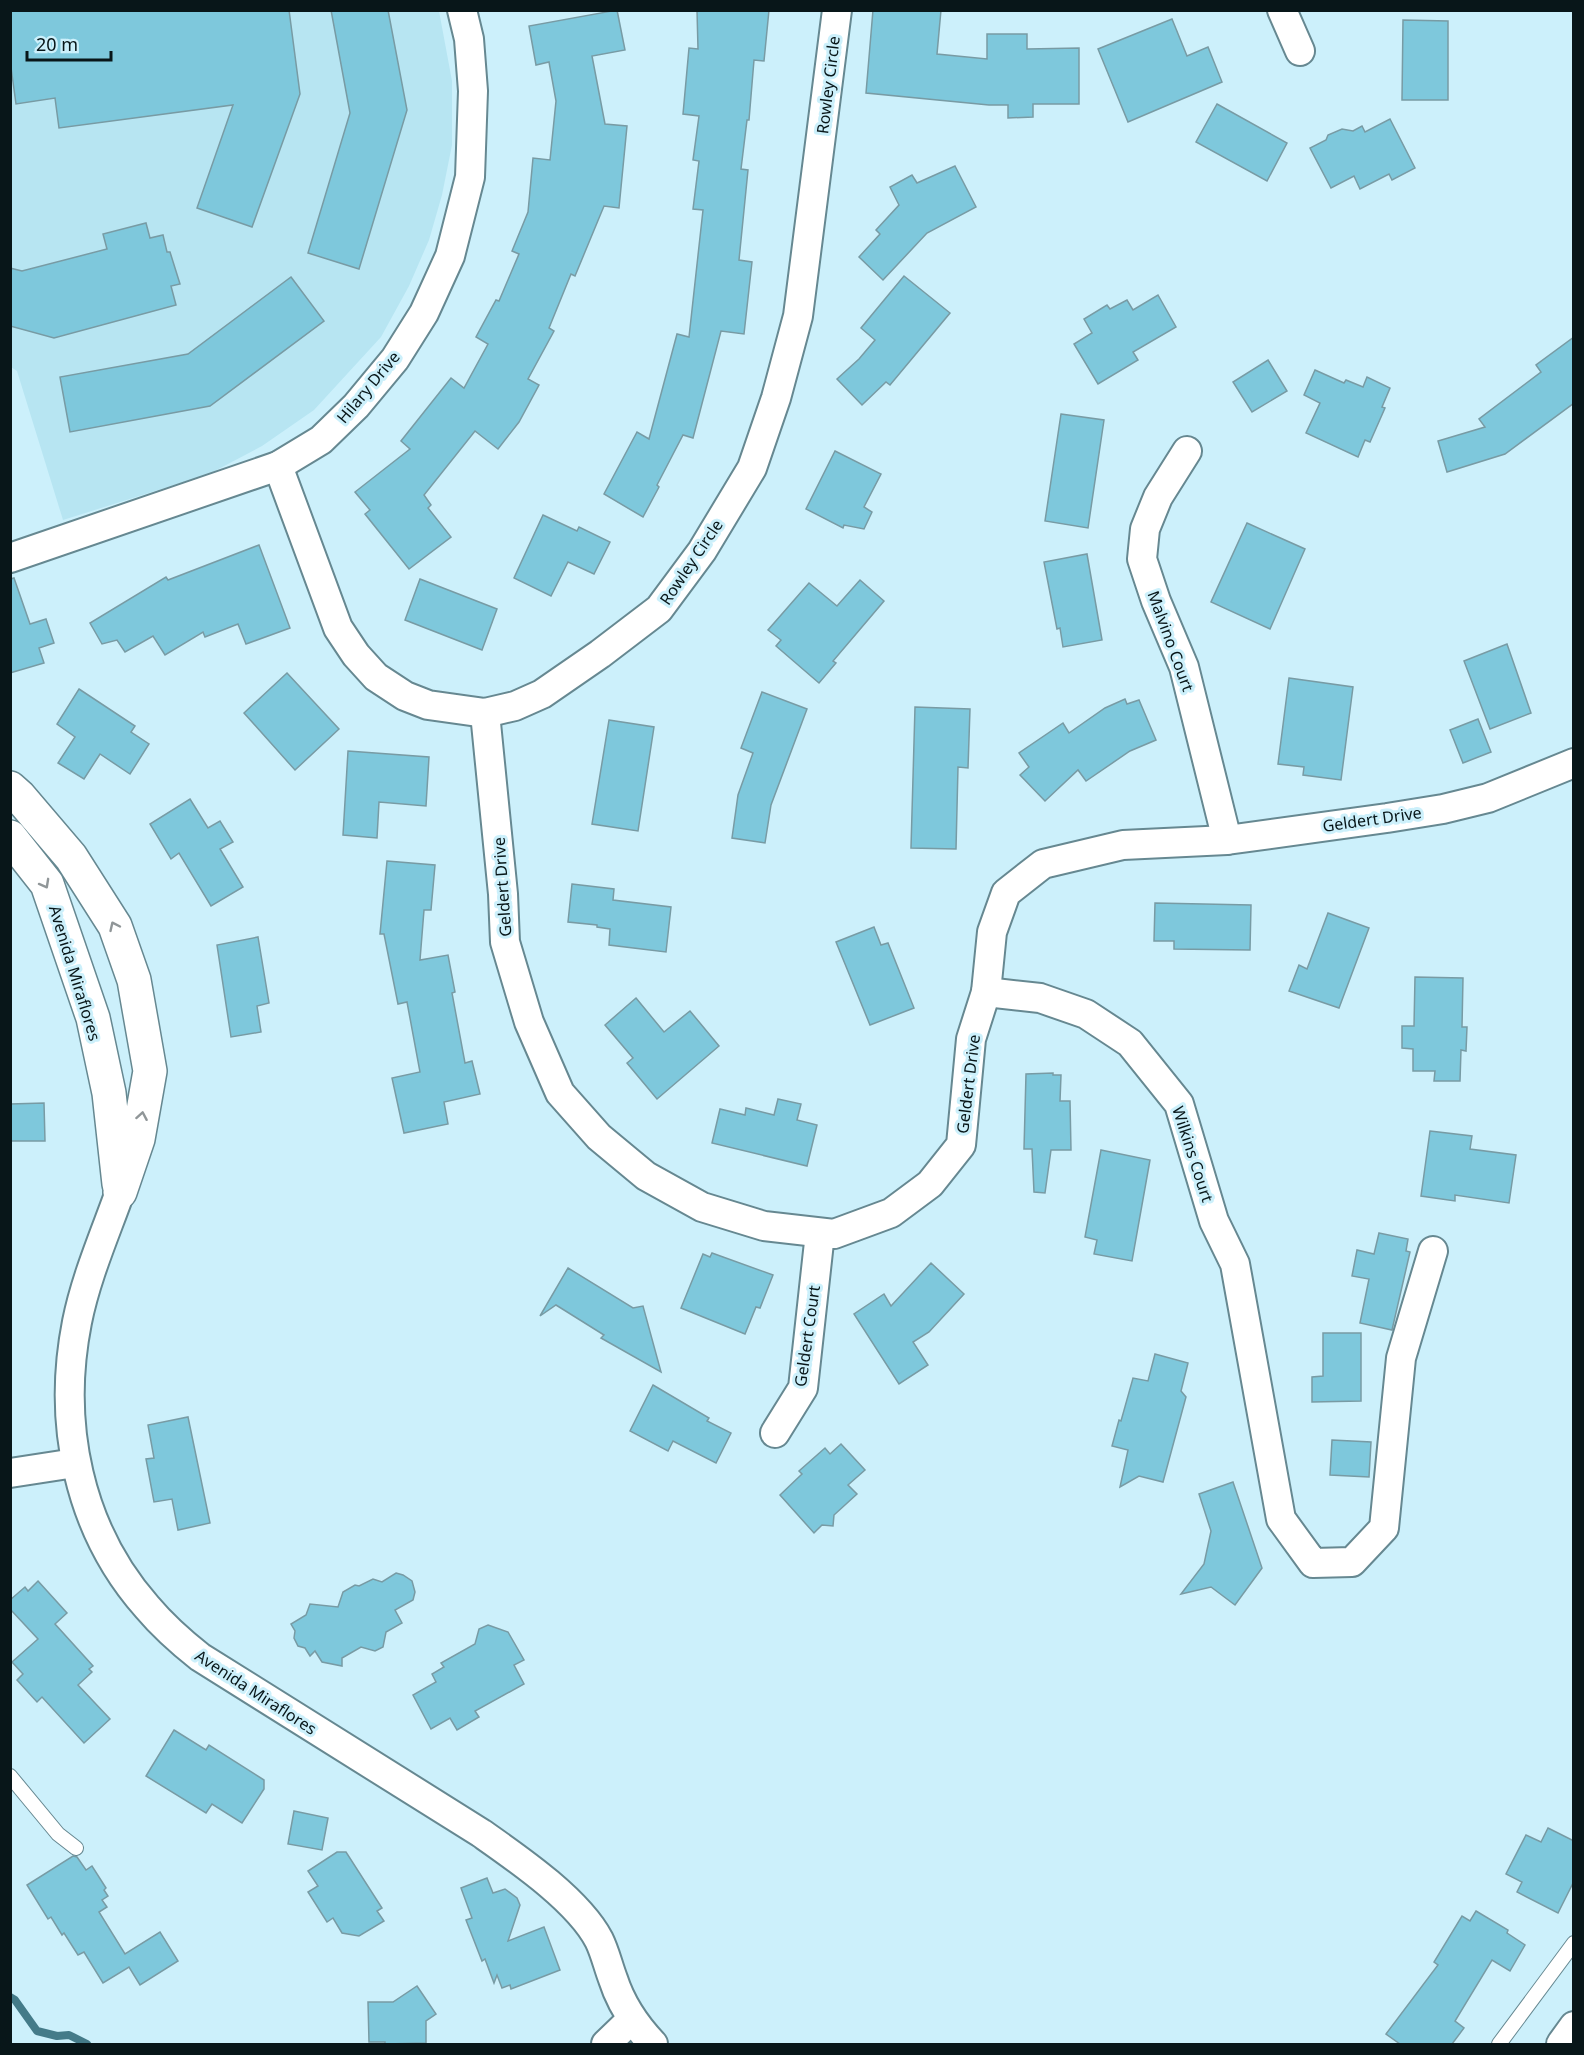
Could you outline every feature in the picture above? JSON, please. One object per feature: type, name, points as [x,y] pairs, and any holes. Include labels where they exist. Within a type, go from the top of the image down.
[{"type":"street","name":"Hilary Drive","points":[[10,558],[278,466],[321,440],[356,406],[395,359],[424,313],[450,256],[470,177],[473,91],[469,39],[462,10]]},
{"type":"street","name":"Rowley Circle","points":[[278,466],[338,628],[356,655],[376,677],[405,696],[428,705],[485,713],[515,706],[542,694],[659,609],[702,551],[752,468],[776,399],[798,316],[837,10]]},
{"type":"street","points":[[1282,10],[1300,51]]},
{"type":"street","name":"Malvino Court","points":[[1187,451],[1158,497],[1145,529],[1142,559],[1156,601],[1184,668],[1227,840]]},
{"type":"street","name":"Geldert Drive","points":[[485,713],[503,894],[505,942],[529,1022],[560,1094],[599,1137],[646,1176],[702,1207],[764,1227],[834,1234],[891,1212],[930,1184],[961,1145],[971,1039],[986,992],[992,933],[1006,893],[1043,864],[1123,845],[1227,840],[1443,809],[1488,798],[1574,763]]},
{"type":"street","name":"Avenida Miraflores","points":[[10,788],[20,796],[71,856],[115,926],[134,981],[150,1071],[138,1139],[87,1284],[71,1354],[70,1410],[75,1463],[88,1510],[113,1560],[146,1607],[171,1633],[200,1657],[228,1677],[481,1833],[563,1897],[589,1924],[600,1941],[621,2001],[632,2019],[653,2044]]},
{"type":"street","name":"Avenida Miraflores","points":[[10,837],[47,884],[93,1018],[109,1093],[120,1192]]},
{"type":"street","name":"Wilkins Court","points":[[986,992],[1040,998],[1086,1014],[1130,1043],[1179,1104],[1214,1221],[1235,1264],[1281,1519],[1313,1563],[1352,1562],[1384,1528],[1401,1358],[1433,1251]]},
{"type":"street","name":"Geldert Court","points":[[775,1433],[803,1388],[820,1233]]},
{"type":"street","points":[[10,1473],[75,1463]]},
{"type":"street","points":[[606,2044],[632,2019]]},
{"type":"street","points":[[1561,2044],[1574,2026]]},
{"type":"lane","points":[[10,1776],[58,1834],[76,1848]]},
{"type":"lane","points":[[1499,2044],[1574,1942]]},
{"type":"shaded area","points":[[10,11],[439,11],[452,81],[452,145],[442,195],[429,240],[409,286],[381,337],[314,410],[262,446],[209,474],[63,520],[17,371],[11,367]]},
{"type":"building","points":[[10,10],[289,10],[300,94],[252,227],[197,208],[233,105],[59,128],[55,98],[16,104],[10,60]]},
{"type":"building","points":[[331,10],[388,10],[407,110],[359,269],[308,253],[350,113]]},
{"type":"building","points":[[617,10],[625,50],[592,56],[605,124],[627,126],[619,208],[604,206],[575,276],[571,274],[549,328],[554,331],[528,379],[539,385],[519,422],[498,449],[475,431],[424,495],[431,505],[428,508],[451,537],[409,569],[365,514],[370,510],[355,492],[410,449],[401,441],[451,378],[464,388],[488,344],[476,337],[496,300],[499,301],[519,254],[512,251],[528,212],[533,158],[550,160],[556,101],[549,62],[536,65],[529,26]]},
{"type":"building","points":[[697,10],[769,10],[764,61],[754,60],[749,120],[747,120],[741,169],[748,170],[739,260],[752,262],[744,334],[721,331],[693,438],[683,435],[643,517],[604,494],[637,432],[649,439],[677,334],[689,337],[703,210],[693,209],[699,161],[693,160],[699,116],[683,114],[689,48],[698,49]]},
{"type":"building","points":[[873,10],[941,10],[937,54],[987,59],[987,34],[1027,34],[1027,49],[1079,48],[1079,104],[1033,104],[1033,117],[1008,118],[1008,105],[866,93]]},
{"type":"building","points":[[1172,19],[1187,56],[1208,47],[1222,82],[1128,122],[1098,49]]},
{"type":"building","points":[[1403,20],[1448,21],[1448,100],[1402,100]]},
{"type":"building","points":[[1217,104],[1287,143],[1267,181],[1196,142]]},
{"type":"building","points":[[1390,119],[1415,168],[1392,180],[1389,174],[1360,189],[1354,176],[1331,188],[1310,148],[1326,140],[1328,135],[1342,129],[1353,131],[1362,126],[1365,132]]},
{"type":"building","points":[[955,166],[976,207],[927,233],[883,280],[859,257],[880,234],[876,230],[899,205],[890,187],[912,175],[917,183]]},
{"type":"building","points":[[146,223],[150,238],[163,235],[167,252],[170,252],[180,284],[171,286],[176,305],[54,338],[10,326],[10,268],[22,271],[107,249],[103,234]]},
{"type":"building","points":[[904,276],[950,313],[890,385],[886,382],[862,405],[837,379],[875,340],[861,328]]},
{"type":"building","points":[[291,277],[324,321],[210,406],[70,432],[60,377],[188,354]]},
{"type":"building","points":[[1158,295],[1176,327],[1133,352],[1138,360],[1098,384],[1074,344],[1092,333],[1084,319],[1107,305],[1110,309],[1127,300],[1133,310]]},
{"type":"building","points":[[1574,337],[1574,403],[1505,454],[1447,472],[1438,441],[1485,427],[1479,419],[1541,372],[1536,365]]},
{"type":"building","points":[[1268,360],[1287,391],[1252,412],[1233,382]]},
{"type":"building","points":[[1315,370],[1344,383],[1346,380],[1363,387],[1367,377],[1390,388],[1382,407],[1385,408],[1370,442],[1365,440],[1358,457],[1306,433],[1320,403],[1304,395]]},
{"type":"building","points":[[1061,414],[1104,420],[1088,528],[1045,521]]},
{"type":"building","points":[[835,451],[881,474],[864,507],[872,512],[864,529],[844,525],[843,528],[806,509]]},
{"type":"building","points":[[543,515],[577,531],[579,527],[610,542],[594,574],[568,562],[551,596],[514,578]]},
{"type":"building","points":[[1247,523],[1305,549],[1270,629],[1211,602]]},
{"type":"building","points":[[259,545],[290,628],[246,644],[238,624],[205,637],[203,632],[165,655],[153,636],[125,652],[117,640],[102,644],[90,623],[166,577],[168,580]]},
{"type":"building","points":[[1087,554],[1102,640],[1063,647],[1060,628],[1057,629],[1044,562]]},
{"type":"building","points":[[14,578],[30,624],[46,619],[54,643],[39,648],[44,663],[10,673],[10,579]]},
{"type":"building","points":[[420,579],[497,609],[482,650],[405,620]]},
{"type":"building","points":[[860,580],[884,601],[833,661],[836,663],[819,683],[776,646],[781,640],[768,630],[809,583],[837,606]]},
{"type":"building","points":[[1507,644],[1531,713],[1490,729],[1464,661]]},
{"type":"building","points":[[287,673],[339,729],[295,770],[244,713]]},
{"type":"building","points":[[1289,678],[1353,687],[1341,780],[1303,775],[1304,767],[1278,764]]},
{"type":"building","points":[[79,689],[135,726],[131,732],[149,744],[130,774],[100,754],[84,779],[58,763],[75,737],[57,724]]},
{"type":"building","points":[[762,692],[807,709],[771,805],[765,843],[732,838],[738,795],[753,753],[741,748]]},
{"type":"building","points":[[1125,699],[1127,704],[1139,700],[1156,740],[1130,751],[1086,781],[1078,770],[1045,801],[1020,775],[1029,767],[1019,753],[1063,723],[1069,733],[1105,708]]},
{"type":"building","points":[[915,707],[970,709],[968,768],[958,767],[956,849],[911,848]]},
{"type":"building","points":[[1478,719],[1491,752],[1463,763],[1450,730]]},
{"type":"building","points":[[609,720],[654,727],[638,831],[592,824]]},
{"type":"building","points":[[348,751],[429,757],[426,806],[379,802],[377,838],[343,835]]},
{"type":"building","points":[[190,799],[208,828],[220,821],[233,842],[220,849],[243,887],[211,906],[179,853],[171,859],[150,824]]},
{"type":"building","points":[[387,861],[435,865],[431,910],[424,910],[420,960],[448,955],[455,992],[452,993],[465,1063],[472,1061],[480,1094],[444,1102],[448,1124],[404,1133],[392,1078],[420,1072],[407,1002],[398,1004],[384,934],[380,934]]},
{"type":"building","points":[[572,884],[614,889],[613,900],[671,907],[666,952],[609,945],[610,929],[597,927],[597,925],[568,922]]},
{"type":"building","points":[[1155,903],[1251,905],[1250,950],[1174,949],[1174,941],[1154,941]]},
{"type":"building","points":[[1328,913],[1369,928],[1339,1008],[1289,991],[1299,965],[1307,969]]},
{"type":"building","points":[[874,927],[881,945],[888,943],[914,1008],[870,1025],[836,942]]},
{"type":"building","points":[[258,937],[269,1003],[257,1006],[261,1032],[231,1037],[217,945]]},
{"type":"building","points":[[1415,977],[1463,978],[1462,1027],[1467,1027],[1466,1051],[1461,1050],[1460,1081],[1434,1081],[1435,1071],[1413,1071],[1413,1049],[1402,1048],[1402,1026],[1414,1026]]},
{"type":"building","points":[[636,998],[664,1032],[690,1011],[719,1046],[657,1099],[627,1063],[633,1058],[605,1025]]},
{"type":"building","points":[[1053,1073],[1053,1075],[1061,1075],[1060,1101],[1070,1101],[1071,1150],[1051,1150],[1045,1193],[1034,1192],[1032,1149],[1024,1149],[1026,1074]]},
{"type":"building","points":[[778,1099],[801,1104],[797,1120],[817,1125],[807,1166],[712,1143],[720,1109],[745,1115],[746,1108],[774,1115]]},
{"type":"building","points":[[44,1103],[45,1141],[10,1141],[10,1104]]},
{"type":"building","points":[[1430,1131],[1472,1136],[1470,1149],[1516,1155],[1509,1203],[1455,1195],[1455,1201],[1421,1196]]},
{"type":"building","points":[[1101,1150],[1150,1160],[1132,1261],[1094,1254],[1097,1240],[1085,1237]]},
{"type":"building","points":[[1379,1233],[1408,1239],[1406,1251],[1410,1252],[1392,1330],[1360,1323],[1369,1279],[1352,1276],[1357,1250],[1374,1254]]},
{"type":"building","points":[[712,1253],[773,1275],[760,1308],[756,1307],[745,1334],[681,1308],[703,1254],[710,1257]]},
{"type":"building","points":[[931,1263],[964,1294],[929,1332],[913,1342],[928,1365],[899,1384],[854,1314],[884,1294],[891,1306]]},
{"type":"building","points":[[568,1268],[633,1308],[643,1306],[661,1372],[601,1338],[604,1335],[556,1305],[540,1316]]},
{"type":"building","points":[[1323,1333],[1361,1333],[1361,1401],[1312,1402],[1312,1377],[1323,1376]]},
{"type":"building","points":[[1155,1354],[1188,1363],[1181,1391],[1186,1397],[1163,1482],[1139,1476],[1120,1487],[1128,1450],[1112,1446],[1133,1378],[1148,1381]]},
{"type":"building","points":[[653,1385],[709,1418],[707,1421],[731,1433],[716,1463],[673,1441],[668,1451],[630,1431]]},
{"type":"building","points":[[188,1417],[210,1523],[178,1530],[172,1499],[154,1502],[146,1459],[154,1458],[148,1425]]},
{"type":"building","points":[[1332,1440],[1371,1442],[1369,1477],[1330,1475]]},
{"type":"building","points":[[841,1444],[865,1470],[848,1485],[857,1494],[834,1515],[833,1526],[822,1525],[814,1533],[780,1495],[802,1474],[799,1471],[825,1448],[830,1454]]},
{"type":"building","points":[[1233,1482],[1262,1568],[1235,1605],[1211,1587],[1181,1594],[1204,1564],[1211,1531],[1199,1494]]},
{"type":"building","points":[[396,1573],[412,1581],[415,1592],[413,1600],[395,1610],[402,1623],[386,1632],[383,1647],[375,1651],[361,1647],[342,1658],[342,1666],[322,1662],[315,1651],[310,1656],[305,1648],[298,1646],[291,1624],[306,1615],[310,1604],[338,1607],[343,1592],[373,1579],[382,1582]]},
{"type":"building","points":[[38,1581],[67,1613],[55,1624],[93,1666],[89,1669],[92,1672],[78,1685],[110,1719],[84,1743],[42,1697],[37,1702],[17,1680],[23,1674],[12,1662],[38,1639],[10,1609],[10,1600],[25,1587],[28,1591]]},
{"type":"building","points":[[488,1625],[508,1632],[524,1660],[514,1665],[524,1684],[475,1711],[479,1717],[457,1730],[450,1718],[431,1729],[413,1695],[436,1682],[432,1674],[444,1667],[441,1663],[475,1644],[479,1629]]},
{"type":"building","points":[[174,1730],[206,1750],[209,1745],[264,1780],[264,1789],[242,1823],[212,1804],[206,1813],[146,1776]]},
{"type":"building","points":[[294,1811],[328,1818],[322,1850],[288,1844]]},
{"type":"building","points":[[1548,1828],[1574,1841],[1574,1881],[1558,1913],[1517,1892],[1522,1882],[1506,1874],[1526,1835],[1541,1842]]},
{"type":"building","points":[[337,1852],[346,1852],[382,1908],[377,1911],[384,1921],[359,1936],[342,1933],[333,1918],[327,1922],[308,1892],[318,1886],[308,1871]]},
{"type":"building","points":[[73,1856],[77,1857],[86,1870],[92,1866],[106,1888],[104,1890],[108,1896],[102,1900],[107,1907],[99,1912],[125,1954],[160,1932],[178,1961],[140,1985],[129,1967],[103,1983],[84,1952],[78,1955],[51,1917],[48,1919],[27,1885]]},
{"type":"building","points":[[487,1878],[493,1893],[505,1889],[517,1898],[520,1905],[508,1941],[544,1927],[560,1970],[511,1989],[510,1985],[502,1988],[497,1975],[494,1983],[485,1959],[482,1961],[466,1920],[472,1918],[461,1888]]},
{"type":"building","points":[[1476,1911],[1508,1930],[1507,1933],[1525,1945],[1510,1971],[1492,1960],[1455,2021],[1464,2028],[1452,2044],[1400,2044],[1386,2034],[1438,1965],[1434,1962],[1462,1916],[1470,1921]]},
{"type":"building","points":[[417,1986],[436,2014],[426,2021],[426,2043],[369,2042],[368,2002],[393,2002]]},
{"type":"waterway","points":[[10,1997],[15,2000],[37,2031],[57,2036],[69,2035],[87,2044]]}]
